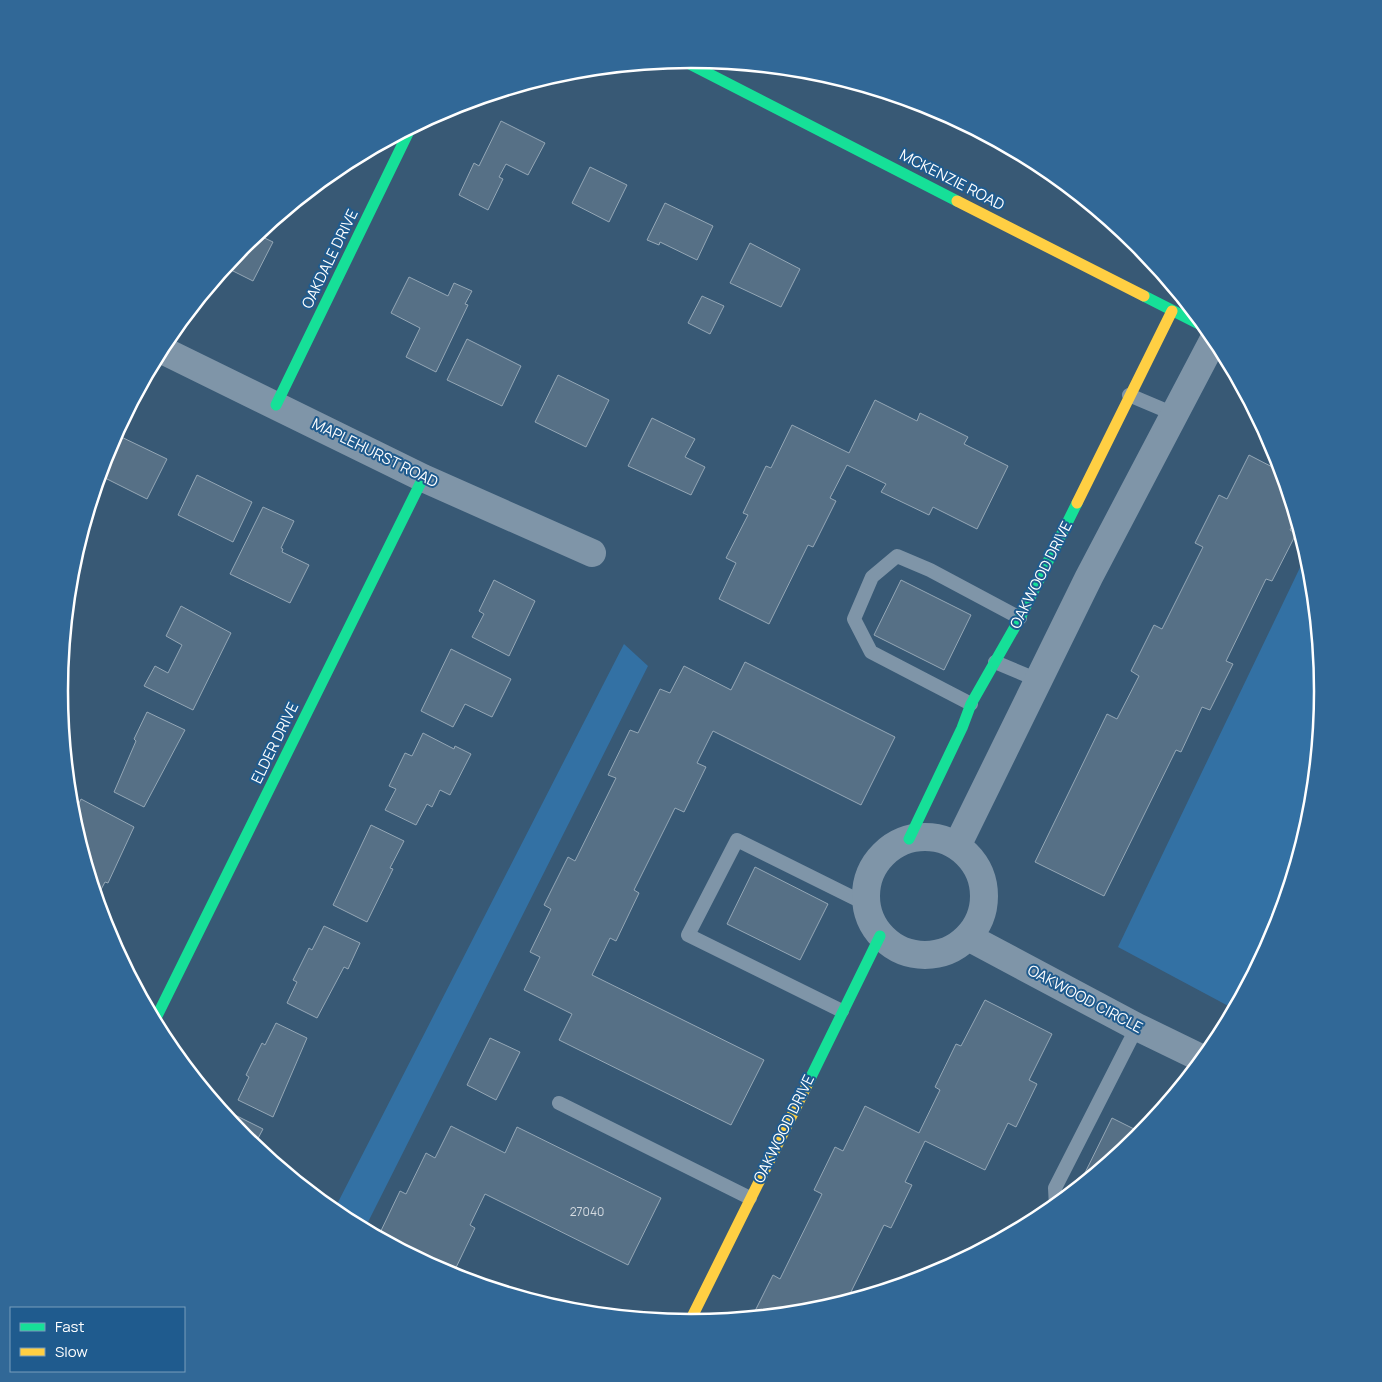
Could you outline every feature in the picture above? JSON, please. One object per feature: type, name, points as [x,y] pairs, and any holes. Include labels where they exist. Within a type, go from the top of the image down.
[{"type":"street","name":"MCKENZIE ROAD","points":[[698,68],[1193,321]]},
{"type":"street","name":"OAKDALE DRIVE","points":[[276,405],[406,137]]},
{"type":"street","name":"OAKWOOD DRIVE","points":[[909,839],[972,704],[1020,618],[1172,311]]},
{"type":"street","points":[[957,846],[1038,680],[1210,346]]},
{"type":"street","name":"MAPLEHURST ROAD","points":[[168,353],[424,478],[592,553]]},
{"type":"street","name":"ELDER DRIVE","points":[[158,1014],[424,478]]},
{"type":"street","points":[[928,837],[948,841],[957,846],[965,852],[977,868],[984,887],[984,907],[977,925],[968,937],[948,951],[930,956],[910,954],[893,947],[880,936],[868,917],[866,904],[868,879],[876,862],[890,847],[909,839],[928,837]]},
{"type":"street","name":"OAKWOOD DRIVE","points":[[693,1314],[880,936]]},
{"type":"street","name":"OAKWOOD CIRCLE","points":[[968,937],[1137,1027],[1197,1055]]},
{"type":"lane","points":[[1129,395],[1174,414]]},
{"type":"lane","points":[[972,704],[871,652],[854,619],[872,577],[897,556],[930,570],[1020,618]]},
{"type":"lane","points":[[995,662],[1038,680]]},
{"type":"lane","points":[[842,1011],[688,935],[736,840],[866,904]]},
{"type":"lane","points":[[1055,1197],[1055,1188],[1137,1027]]},
{"type":"lane","points":[[559,1103],[750,1198]]},
{"type":"shaded area","points":[[1302,564],[1313,650],[1313,732],[1309,772],[1303,813],[1293,852],[1267,930],[1250,967],[1229,1006],[1118,947]]},
{"type":"shaded area","points":[[624,644],[648,666],[367,1223],[337,1204]]},
{"type":"building","points":[[501,121],[545,143],[528,175],[506,164],[499,177],[503,179],[488,210],[459,195],[474,163],[479,166]]},
{"type":"building","points":[[590,167],[627,185],[609,222],[572,203]]},
{"type":"building","points":[[665,203],[713,226],[697,260],[660,242],[659,245],[647,240]]},
{"type":"building","points":[[263,237],[273,242],[253,281],[231,270]]},
{"type":"building","points":[[750,243],[800,269],[781,307],[730,283]]},
{"type":"building","points":[[409,277],[448,296],[454,283],[472,291],[465,304],[468,305],[436,372],[406,357],[420,328],[391,313]]},
{"type":"building","points":[[702,296],[724,306],[710,334],[688,323]]},
{"type":"building","points":[[467,339],[521,366],[502,406],[447,380]]},
{"type":"building","points":[[558,375],[609,400],[586,447],[535,422]]},
{"type":"building","points":[[875,400],[917,421],[920,413],[968,437],[964,444],[1008,466],[977,529],[933,507],[929,515],[881,492],[886,484],[847,465],[830,498],[836,501],[813,547],[808,545],[769,624],[719,599],[736,563],[726,558],[748,515],[743,513],[766,466],[771,468],[792,425],[849,453]]},
{"type":"building","points":[[652,418],[695,439],[685,457],[705,467],[691,495],[628,466]]},
{"type":"building","points":[[122,437],[167,459],[147,499],[106,478]]},
{"type":"building","points":[[1249,455],[1272,467],[1292,526],[1290,530],[1294,532],[1295,537],[1272,581],[1266,579],[1226,661],[1233,664],[1210,710],[1202,707],[1181,752],[1176,750],[1104,896],[1035,862],[1107,714],[1117,719],[1139,676],[1131,671],[1154,625],[1162,629],[1203,547],[1195,543],[1219,495],[1227,499]]},
{"type":"building","points":[[197,475],[252,502],[233,542],[178,515]]},
{"type":"building","points":[[263,507],[294,521],[281,548],[283,549],[282,552],[309,565],[290,603],[230,574]]},
{"type":"building","points":[[494,580],[535,601],[509,656],[472,637],[484,614],[479,611]]},
{"type":"building","points":[[901,580],[971,615],[944,670],[874,635]]},
{"type":"building","points":[[181,606],[231,633],[193,710],[144,686],[155,666],[168,673],[182,645],[166,636]]},
{"type":"building","points":[[451,649],[511,679],[492,717],[465,704],[453,727],[421,711]]},
{"type":"building","points":[[745,662],[895,737],[861,805],[713,731],[697,763],[706,767],[684,812],[675,808],[634,890],[639,893],[616,941],[610,938],[592,975],[764,1060],[731,1125],[559,1040],[572,1014],[524,990],[540,957],[530,952],[551,909],[544,905],[568,857],[575,861],[616,778],[608,775],[630,730],[638,733],[660,689],[670,693],[684,666],[731,690]]},
{"type":"building","points":[[147,712],[185,730],[144,807],[114,792],[136,741],[134,739]]},
{"type":"building","points":[[423,733],[454,749],[455,746],[471,754],[450,795],[440,790],[432,807],[427,804],[416,825],[385,810],[396,789],[389,786],[405,753],[412,756]]},
{"type":"building","points":[[81,799],[134,827],[108,883],[105,882],[101,890],[89,852],[78,806]]},
{"type":"building","points":[[371,825],[404,841],[390,868],[393,869],[367,922],[333,905]]},
{"type":"building","points":[[755,867],[828,904],[800,960],[727,924]]},
{"type":"building","points":[[324,926],[360,943],[348,969],[344,967],[317,1018],[287,1003],[297,982],[293,980],[309,948],[312,950]]},
{"type":"building","points":[[985,1000],[1052,1034],[1029,1080],[1037,1084],[1016,1127],[1008,1123],[985,1170],[925,1141],[905,1182],[912,1185],[891,1228],[884,1225],[850,1293],[813,1303],[755,1311],[773,1275],[780,1279],[822,1194],[814,1190],[835,1147],[843,1151],[865,1106],[919,1133],[940,1090],[935,1087],[956,1044],[961,1046]]},
{"type":"building","points":[[276,1023],[307,1038],[273,1117],[238,1100],[249,1077],[246,1075],[262,1043],[265,1045]]},
{"type":"building","points":[[490,1038],[520,1052],[496,1100],[467,1085]]},
{"type":"building","points":[[233,1114],[263,1129],[258,1139]]},
{"type":"building","points":[[1112,1118],[1135,1129],[1102,1160],[1084,1175]]},
{"type":"building","points":[[451,1126],[505,1153],[517,1127],[661,1198],[628,1265],[485,1194],[470,1225],[475,1228],[456,1268],[380,1232],[400,1191],[406,1194],[426,1153],[435,1158]]},
{"type":"traffic: fast","points":[[698,68],[957,201]]},
{"type":"traffic: fast","points":[[276,405],[406,137]]},
{"type":"traffic: fast","points":[[1144,296],[1193,321]]},
{"type":"traffic: fast","points":[[158,1014],[423,478]]},
{"type":"traffic: fast","points":[[909,839],[962,728],[971,704],[1020,618],[1077,503]]},
{"type":"traffic: fast","points":[[807,1085],[880,936]]},
{"type":"traffic: slow","points":[[957,201],[1144,296]]},
{"type":"traffic: slow","points":[[1077,503],[1172,311]]},
{"type":"traffic: slow","points":[[693,1314],[807,1085]]}]
